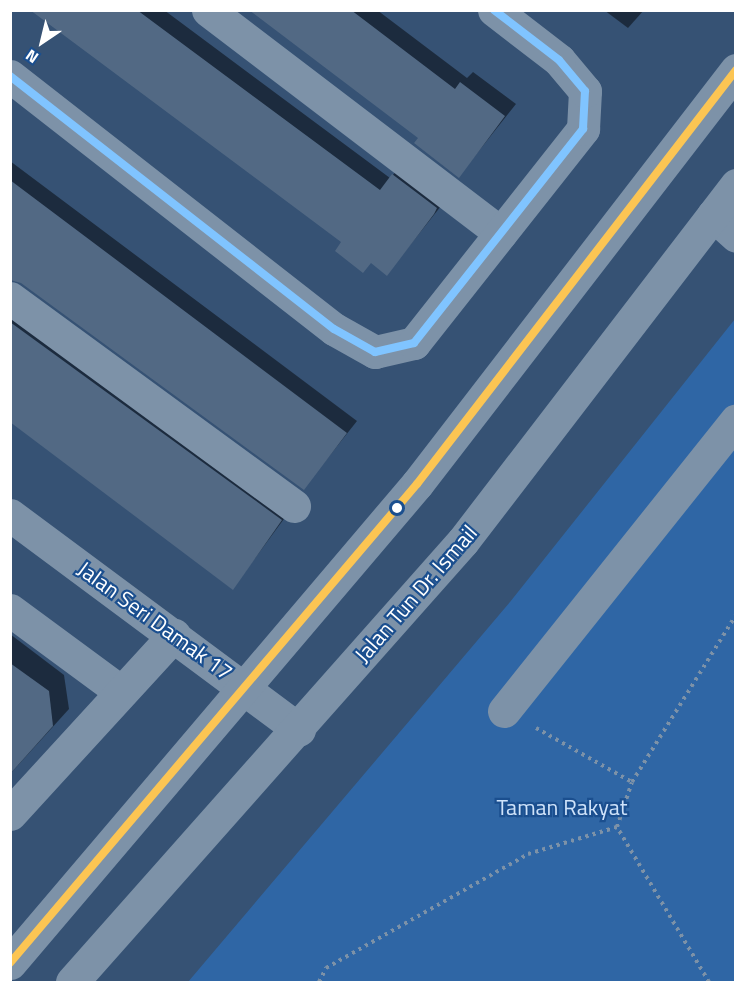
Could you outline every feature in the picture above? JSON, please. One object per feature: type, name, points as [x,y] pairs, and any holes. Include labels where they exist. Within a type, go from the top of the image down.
[{"type":"street","points":[[208,10],[501,233]]},
{"type":"street","points":[[10,76],[334,329],[375,352],[414,343],[583,129],[585,91],[559,60],[494,10]]},
{"type":"street","points":[[10,963],[417,484],[735,70]]},
{"type":"street","name":"Jalan Tun Dr. Ismail","points":[[72,982],[299,730],[463,541],[724,225],[735,185]]},
{"type":"street","points":[[10,298],[294,506]]},
{"type":"street","points":[[504,711],[735,420]]},
{"type":"street","name":"Jalan Seri Damak 17","points":[[10,514],[246,688],[299,730]]},
{"type":"street","points":[[10,610],[120,691]]},
{"type":"street","points":[[10,814],[120,691],[174,635]]},
{"type":"path","points":[[709,982],[618,827],[632,782],[735,615]]},
{"type":"path","points":[[504,711],[632,782]]},
{"type":"path","points":[[320,982],[326,968],[528,854],[618,827]]},
{"type":"green space","name":"Taman Rakyat","points":[[735,319],[735,982],[188,982],[510,602]]},
{"type":"building","points":[[30,10],[137,10],[380,190],[392,174],[437,208],[387,276],[371,263],[363,273],[335,251],[341,242]]},
{"type":"building","points":[[249,10],[351,10],[455,89],[460,82],[505,116],[459,178],[414,143],[418,138]]},
{"type":"building","points":[[10,180],[347,433],[304,490],[21,283],[10,280]]},
{"type":"building","points":[[10,322],[282,520],[233,590],[10,422]]},
{"type":"building","points":[[10,663],[49,691],[53,726],[10,774]]},
{"type":"transit line","points":[[10,76],[334,329],[375,352],[414,343],[583,129],[585,91],[559,60],[494,10]]},
{"type":"transit line","points":[[10,963],[417,484],[736,70]]}]
